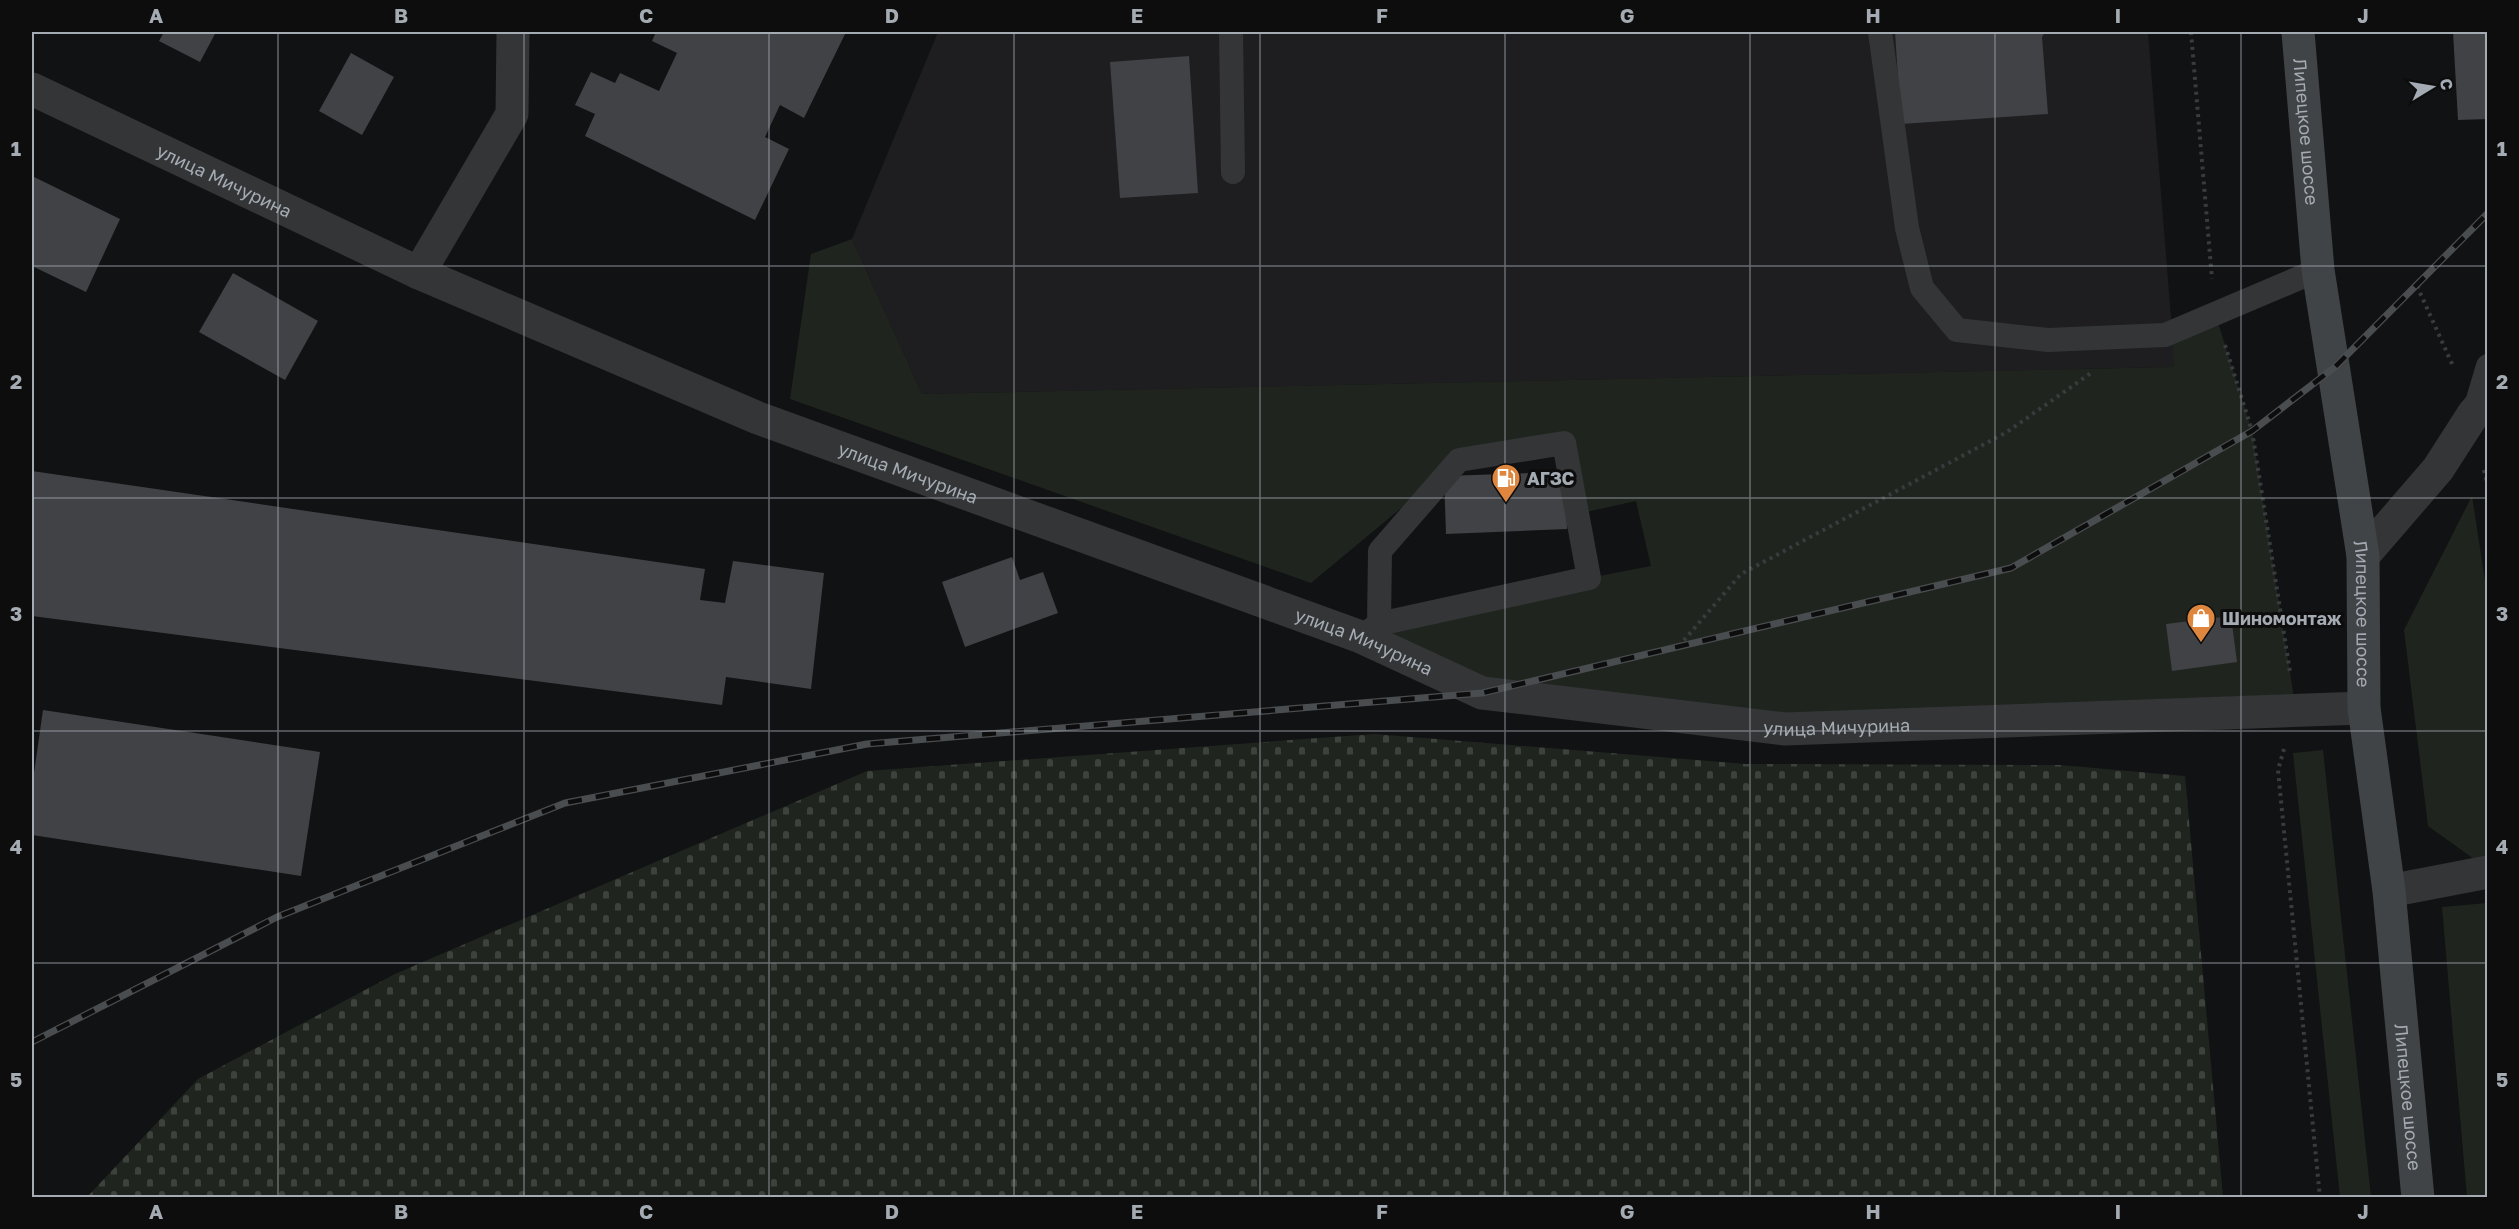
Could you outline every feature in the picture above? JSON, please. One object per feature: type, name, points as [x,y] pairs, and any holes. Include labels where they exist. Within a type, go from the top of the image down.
[{"type":"main road","name":"Липецкое шоссе","points":[[2298,32],[2318,270],[2363,556],[2364,708],[2389,891],[2418,1197]]},
{"type":"street","points":[[419,273],[512,114],[513,32]]},
{"type":"street","name":"улица Мичурина","points":[[32,89],[419,273],[758,418],[1370,630],[1482,693],[1785,729],[2364,708]]},
{"type":"street","points":[[2363,556],[2438,469],[2481,405]]},
{"type":"street","points":[[2389,891],[2487,872]]},
{"type":"lane","points":[[1232,32],[1233,172]]},
{"type":"lane","points":[[1880,32],[1907,228],[1922,288],[1957,330],[2048,340],[2165,335],[2318,270]]},
{"type":"lane","points":[[2481,405],[2487,366]]},
{"type":"lane","points":[[1564,442],[1589,578],[1370,630],[1380,551],[1459,460],[1564,442]]},
{"type":"path","points":[[2191,32],[2215,313],[2252,430],[2296,711],[2278,770],[2320,1197]]},
{"type":"path","points":[[2417,286],[2481,405]]},
{"type":"path","points":[[1679,646],[1741,574],[2007,432],[2145,335]]},
{"type":"shaded area","points":[[938,32],[2148,32],[2175,367],[922,394],[852,239]]},
{"type":"green space","points":[[852,239],[922,394],[2174,367],[2172,331],[2215,313],[2252,431],[2296,711],[1785,729],[1482,693],[1361,637],[1589,578],[1651,566],[1636,501],[1577,514],[1564,443],[1459,460],[1311,583],[790,399],[811,254]]},
{"type":"green space","points":[[2472,496],[2487,594],[2487,857],[2474,859],[2428,826],[2404,630]]},
{"type":"green space","points":[[1374,734],[1746,764],[2060,765],[2185,776],[2223,1197],[87,1197],[198,1079],[395,974],[867,771]]},
{"type":"green space","points":[[2323,750],[2371,1197],[2340,1197],[2293,753]]},
{"type":"green space","points":[[2487,903],[2487,1197],[2467,1197],[2442,907]]},
{"type":"building","points":[[164,32],[216,32],[200,62],[159,41]]},
{"type":"building","points":[[656,32],[846,32],[804,118],[780,105],[765,137],[789,149],[755,220],[585,136],[595,114],[575,105],[591,72],[615,83],[620,73],[659,91],[677,53],[652,41]]},
{"type":"building","points":[[1895,32],[2045,32],[2042,37],[2048,114],[1901,124]]},
{"type":"building","points":[[2453,32],[2488,32],[2488,119],[2458,120]]},
{"type":"building","points":[[351,53],[394,77],[362,135],[319,111]]},
{"type":"building","points":[[1189,56],[1198,193],[1120,198],[1110,62]]},
{"type":"building","points":[[32,176],[120,219],[86,292],[32,266]]},
{"type":"building","points":[[233,273],[318,321],[285,380],[199,332]]},
{"type":"building","points":[[32,471],[705,569],[700,600],[725,603],[733,561],[824,573],[811,689],[726,677],[722,705],[32,616]]},
{"type":"building","name":"АГЗС","points":[[1565,472],[1567,529],[1446,534],[1444,476]]},
{"type":"building","points":[[1012,557],[1020,580],[1043,572],[1058,613],[965,647],[942,582]]},
{"type":"building","name":"Шиномонтаж","points":[[2231,616],[2237,662],[2172,671],[2166,624]]},
{"type":"building","points":[[43,710],[320,752],[301,876],[32,835],[32,787]]},
{"type":"railway","points":[[32,1042],[277,917],[565,803],[867,744],[1482,693],[2011,568],[2252,431],[2335,367],[2488,213]]},
{"type":"place","name":"АГЗС","points":[[1506,504]]},
{"type":"place","name":"Шиномонтаж","points":[[2201,644]]}]
